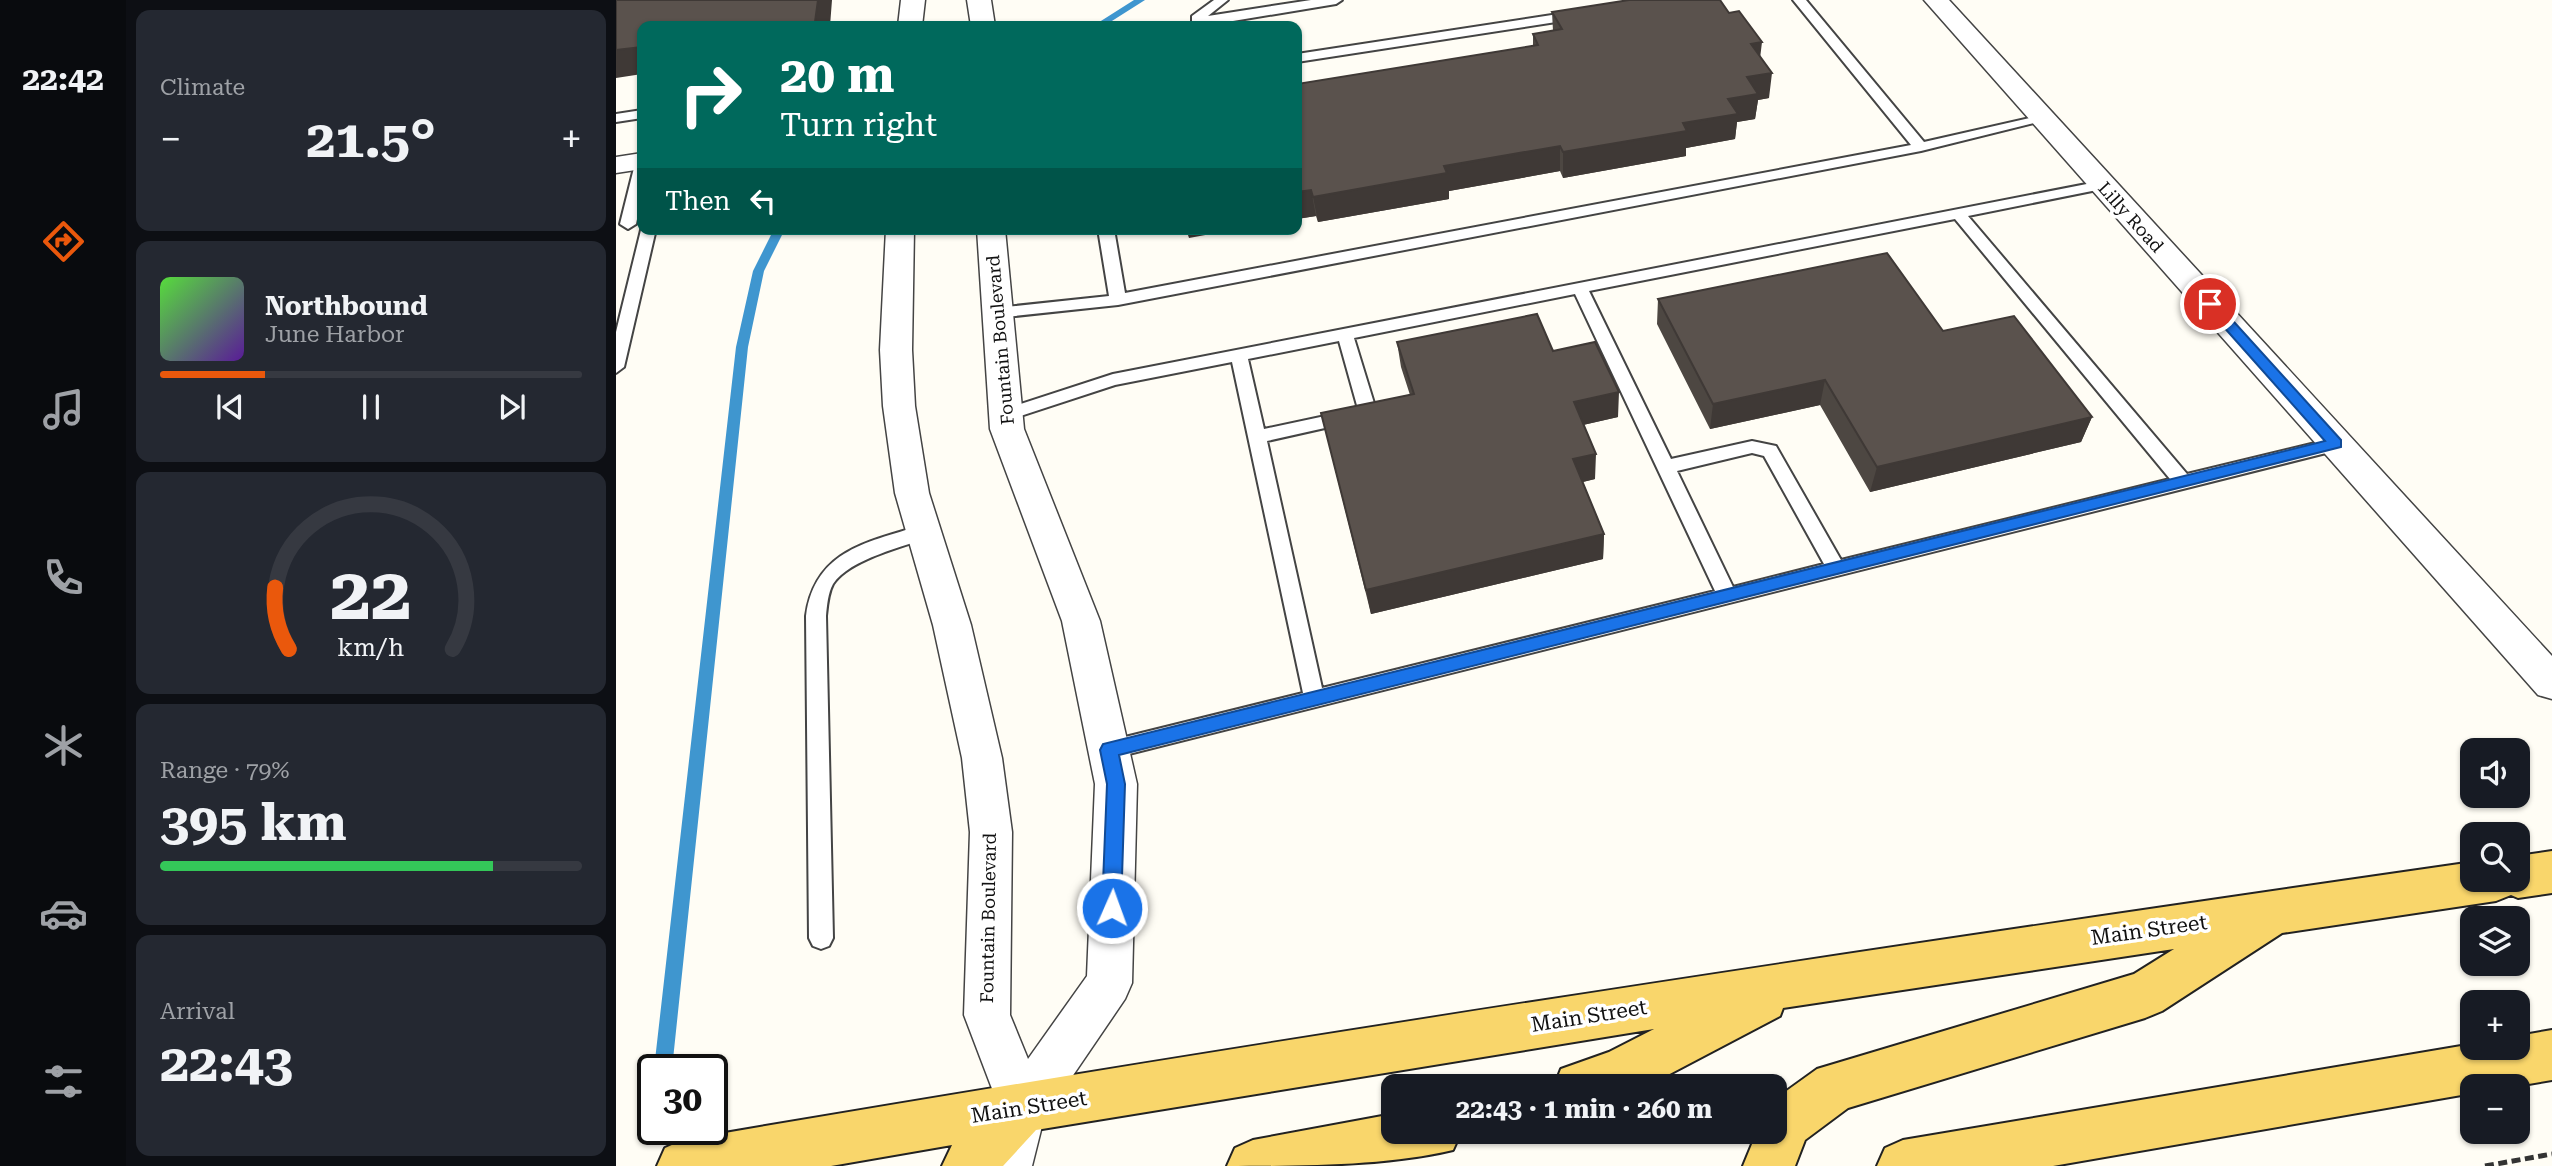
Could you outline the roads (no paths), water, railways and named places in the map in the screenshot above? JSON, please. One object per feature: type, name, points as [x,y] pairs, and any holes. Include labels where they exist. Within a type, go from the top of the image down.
[{"type":"main road","points":[[2530,875],[2552,872]]},
{"type":"main road","name":"Main Street","points":[[683,1166],[1023,1107],[1793,984],[2460,885]]},
{"type":"main road","points":[[1769,1166],[1786,1123],[1835,1087],[2145,994],[2279,911]]},
{"type":"main road","points":[[1618,1074],[1793,984]]},
{"type":"main road","points":[[1903,1166],[2552,1055]]},
{"type":"main road","points":[[968,1166],[1023,1107]]},
{"type":"main road","points":[[1253,1166],[1381,1142]]},
{"type":"street","points":[[911,21],[913,0]]},
{"type":"street","points":[[979,0],[982,21]]},
{"type":"street","name":"Lilly Road","points":[[1936,0],[2552,683]]},
{"type":"street","points":[[616,165],[637,163]]},
{"type":"street","name":"Fountain Boulevard","points":[[900,235],[896,350],[899,406],[912,493],[926,531],[982,758],[991,832],[987,1015],[1023,1107]]},
{"type":"street","name":"Fountain Boulevard","points":[[991,235],[1007,429],[1081,621],[1116,784],[1109,983],[1023,1107]]},
{"type":"street","points":[[1007,1166],[1023,1107]]},
{"type":"lane","points":[[1195,21],[1222,0]]},
{"type":"lane","points":[[1205,21],[1336,0]]},
{"type":"lane","points":[[1799,0],[1921,147]]},
{"type":"lane","points":[[1302,57],[1598,12]]},
{"type":"lane","points":[[616,118],[637,115]]},
{"type":"lane","points":[[996,313],[1118,300],[1921,147],[2043,119]]},
{"type":"lane","points":[[1005,415],[1114,380],[2102,185]]},
{"type":"lane","points":[[629,226],[637,187]]},
{"type":"lane","points":[[1958,213],[2183,482]]},
{"type":"lane","points":[[616,367],[647,235]]},
{"type":"lane","points":[[1107,235],[1118,300]]},
{"type":"lane","points":[[1580,288],[1727,596]]},
{"type":"lane","points":[[1257,437],[1368,413],[1345,334]]},
{"type":"lane","points":[[1239,355],[1314,698]]},
{"type":"lane","points":[[1109,750],[2336,444]]},
{"type":"lane","points":[[1666,467],[1752,447],[1770,451],[1836,568]]},
{"type":"lane","points":[[821,938],[816,616],[819,593],[830,573],[852,560],[926,531]]},
{"type":"waterway","points":[[1106,21],[1140,0]]},
{"type":"waterway","points":[[665,1054],[742,347],[759,271],[776,235]]}]
